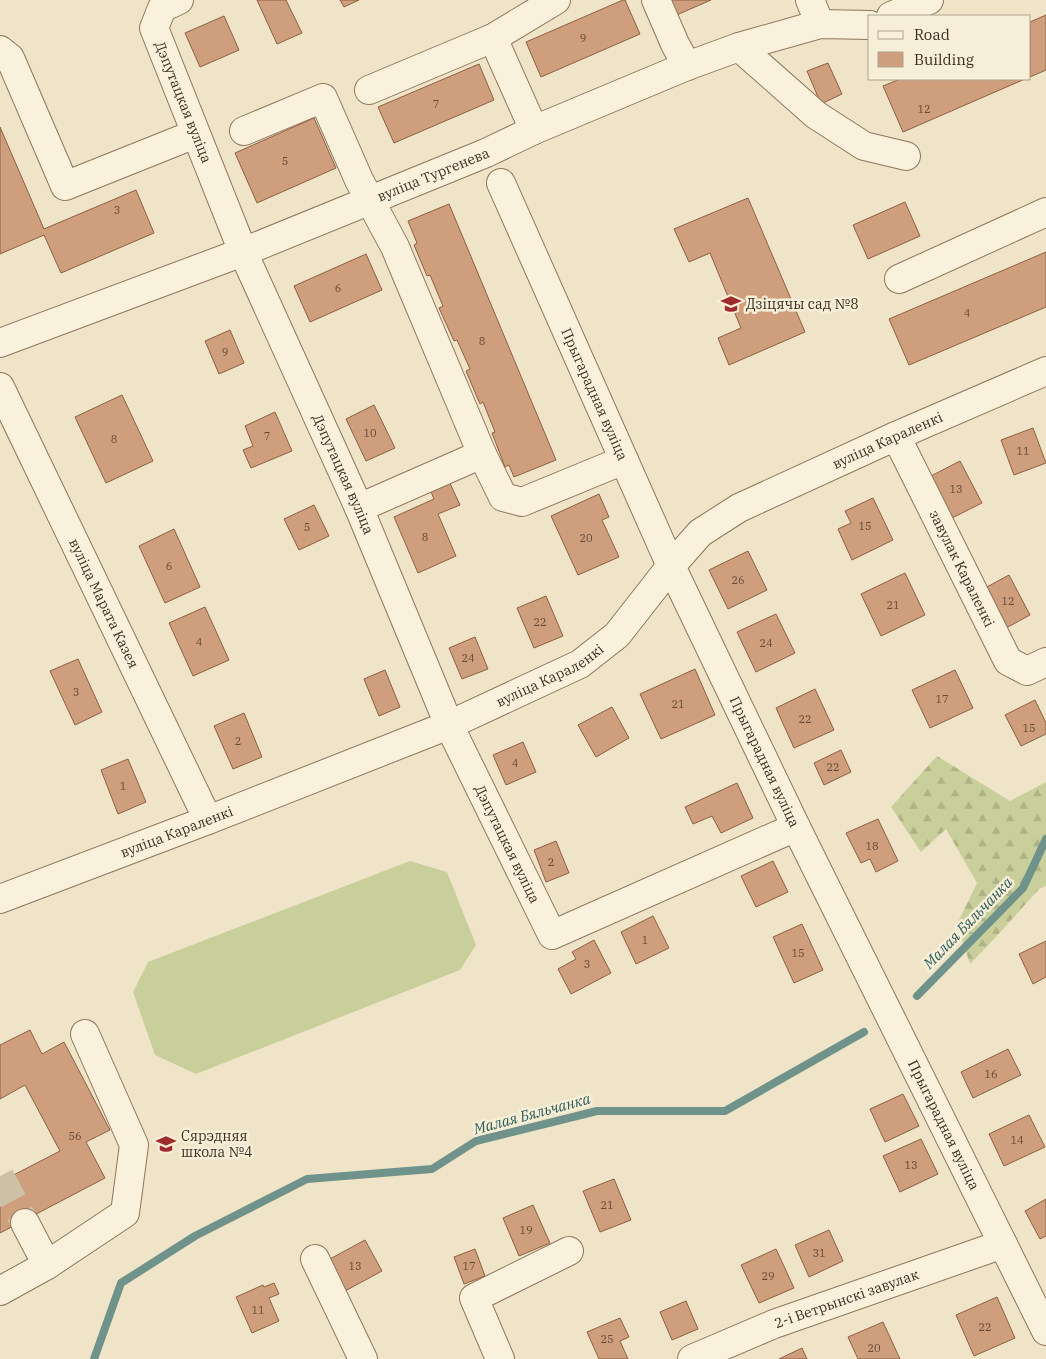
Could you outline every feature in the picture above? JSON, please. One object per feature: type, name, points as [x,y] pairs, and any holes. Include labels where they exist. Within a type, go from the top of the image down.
[{"type":"street","points":[[369,90],[493,38],[556,0]]},
{"type":"street","points":[[656,0],[674,44],[687,66]]},
{"type":"street","points":[[893,15],[929,0]]},
{"type":"street","name":"Дэпутацкая вуліца","points":[[171,4],[154,28],[195,134],[244,252],[359,508],[449,725],[552,935],[796,826]]},
{"type":"street","name":"вуліца Тургенева","points":[[0,343],[244,252],[486,153],[534,130],[687,66],[739,47],[815,12],[868,25]]},
{"type":"street","points":[[493,38],[534,130]]},
{"type":"street","points":[[739,47],[816,115],[864,146],[906,156]]},
{"type":"street","points":[[0,50],[10,58],[64,186],[195,134]]},
{"type":"street","points":[[244,131],[323,98],[359,180],[394,248],[482,454],[503,497],[522,502],[624,460]]},
{"type":"street","name":"Прыгарадная вуліца","points":[[501,184],[671,566],[796,826],[1046,1331]]},
{"type":"street","points":[[899,279],[1046,212]]},
{"type":"street","name":"вуліца Караленкі","points":[[0,899],[449,725],[580,664],[617,635],[671,566],[700,533],[739,508],[896,436],[1046,371]]},
{"type":"street","name":"вуліца Марата Казея","points":[[0,387],[208,820]]},
{"type":"street","name":"завулак Караленкі","points":[[896,436],[1008,661],[1027,671],[1046,662]]},
{"type":"street","points":[[359,508],[482,454]]},
{"type":"street","points":[[0,1291],[47,1265],[125,1212],[134,1144],[85,1034]]},
{"type":"street","points":[[25,1223],[47,1265]]},
{"type":"street","name":"2-і Ветрынскі завулак","points":[[692,1359],[774,1324],[1003,1244]]},
{"type":"street","points":[[500,1359],[474,1298],[570,1251]]},
{"type":"street","points":[[315,1260],[363,1359]]},
{"type":"green space","points":[[937,756],[1010,801],[1046,782],[1046,886],[1039,889],[970,964],[957,924],[977,883],[946,829],[921,852],[891,807]]},
{"type":"green space","points":[[410,861],[447,872],[476,945],[460,970],[196,1074],[155,1055],[133,992],[148,962]]},
{"type":"building","points":[[257,0],[286,0],[302,33],[277,44]]},
{"type":"building","points":[[340,0],[359,0],[344,7]]},
{"type":"building","points":[[625,0],[640,34],[541,77],[526,42]]},
{"type":"building","points":[[664,0],[711,0],[672,17]]},
{"type":"building","points":[[1046,15],[1046,70],[1031,77],[1031,22]]},
{"type":"building","points":[[224,16],[239,50],[200,67],[185,33]]},
{"type":"building","points":[[828,63],[842,94],[821,104],[807,71]]},
{"type":"building","points":[[479,64],[494,100],[394,143],[378,107]]},
{"type":"building","points":[[898,80],[1023,80],[903,132],[883,86]]},
{"type":"building","points":[[314,118],[336,168],[257,203],[235,153]]},
{"type":"building","points":[[0,127],[44,229],[136,190],[154,233],[61,273],[44,235],[0,254]]},
{"type":"building","points":[[748,198],[805,332],[729,365],[718,338],[741,328],[710,253],[689,262],[674,229]]},
{"type":"building","points":[[905,202],[920,236],[868,259],[853,225]]},
{"type":"building","points":[[449,204],[556,460],[514,477],[509,465],[505,467],[492,433],[495,432],[483,402],[480,404],[466,371],[470,369],[457,340],[454,341],[439,308],[443,306],[430,275],[427,276],[414,245],[417,243],[408,221]]},
{"type":"building","points":[[1046,252],[1046,307],[909,365],[889,319]]},
{"type":"building","points":[[366,254],[382,290],[310,322],[294,286]]},
{"type":"building","points":[[230,330],[244,363],[219,374],[205,341]]},
{"type":"building","points":[[122,395],[153,461],[106,483],[75,417]]},
{"type":"building","points":[[374,405],[395,448],[366,461],[346,419]]},
{"type":"building","points":[[275,412],[292,451],[251,468],[243,450],[253,446],[245,426]]},
{"type":"building","points":[[1033,428],[1046,463],[1014,475],[1001,440]]},
{"type":"building","points":[[960,461],[982,503],[952,518],[931,476]]},
{"type":"building","points":[[448,479],[460,505],[438,514],[456,556],[418,573],[394,517],[434,499],[429,487]]},
{"type":"building","points":[[599,494],[609,517],[602,520],[619,557],[578,575],[551,516]]},
{"type":"building","points":[[873,498],[893,540],[852,560],[838,529],[851,523],[845,511]]},
{"type":"building","points":[[314,505],[329,536],[299,550],[284,519]]},
{"type":"building","points":[[174,529],[200,587],[165,603],[139,546]]},
{"type":"building","points":[[748,551],[767,590],[728,609],[709,570]]},
{"type":"building","points":[[905,573],[925,615],[881,636],[861,594]]},
{"type":"building","points":[[1009,575],[1030,615],[1006,628],[985,588]]},
{"type":"building","points":[[546,596],[563,636],[534,648],[517,608]]},
{"type":"building","points":[[205,607],[229,660],[193,676],[169,623]]},
{"type":"building","points":[[776,614],[795,653],[756,672],[737,632]]},
{"type":"building","points":[[475,637],[488,669],[462,679],[449,648]]},
{"type":"building","points":[[78,659],[102,712],[75,725],[50,671]]},
{"type":"building","points":[[695,669],[715,715],[661,739],[640,694]]},
{"type":"building","points":[[385,670],[400,707],[379,716],[364,679]]},
{"type":"building","points":[[955,670],[973,708],[930,728],[912,690]]},
{"type":"building","points":[[815,689],[834,730],[794,748],[776,708]]},
{"type":"building","points":[[1035,700],[1046,723],[1046,734],[1021,746],[1005,715]]},
{"type":"building","points":[[612,707],[629,738],[596,757],[578,725]]},
{"type":"building","points":[[244,713],[262,757],[233,769],[214,726]]},
{"type":"building","points":[[523,742],[536,772],[506,785],[493,755]]},
{"type":"building","points":[[841,750],[851,772],[824,785],[814,763]]},
{"type":"building","points":[[128,759],[146,802],[118,814],[101,770]]},
{"type":"building","points":[[737,783],[753,818],[721,833],[712,816],[693,824],[685,807]]},
{"type":"building","points":[[878,819],[898,861],[876,872],[870,859],[861,863],[846,833]]},
{"type":"building","points":[[556,841],[569,873],[546,882],[534,850]]},
{"type":"building","points":[[773,861],[788,892],[756,907],[741,876]]},
{"type":"building","points":[[653,916],[669,948],[636,964],[621,932]]},
{"type":"building","points":[[802,924],[823,970],[794,983],[773,937]]},
{"type":"building","points":[[594,940],[611,973],[571,994],[558,969],[576,959],[572,952]]},
{"type":"building","points":[[1046,941],[1046,977],[1033,984],[1019,954]]},
{"type":"building","points":[[30,1030],[42,1054],[64,1042],[110,1130],[86,1142],[105,1178],[0,1233],[0,1182],[60,1151],[25,1085],[0,1099],[0,1045]]},
{"type":"building","points":[[1008,1049],[1021,1075],[973,1098],[961,1072]]},
{"type":"building","points":[[903,1094],[919,1126],[885,1142],[870,1109]]},
{"type":"building","points":[[1029,1115],[1045,1147],[1004,1166],[989,1134]]},
{"type":"building","points":[[921,1139],[938,1174],[900,1192],[883,1156]]},
{"type":"building","points":[[614,1179],[631,1220],[600,1232],[583,1191]]},
{"type":"building","points":[[1046,1199],[1046,1236],[1040,1239],[1025,1211]]},
{"type":"building","points":[[533,1205],[550,1243],[519,1256],[503,1218]]},
{"type":"building","points":[[829,1230],[843,1261],[809,1277],[795,1245]]},
{"type":"building","points":[[365,1240],[382,1271],[345,1291],[328,1260]]},
{"type":"building","points":[[475,1249],[485,1276],[464,1284],[454,1257]]},
{"type":"building","points":[[776,1249],[794,1288],[759,1303],[741,1265]]},
{"type":"building","points":[[274,1283],[279,1294],[269,1298],[279,1321],[252,1333],[236,1297],[263,1285],[264,1287]]},
{"type":"building","points":[[997,1297],[1015,1338],[974,1356],[956,1315]]},
{"type":"building","points":[[686,1301],[698,1329],[672,1340],[660,1312]]},
{"type":"building","points":[[620,1318],[629,1337],[620,1341],[628,1359],[599,1359],[587,1332]]},
{"type":"building","points":[[883,1322],[900,1359],[858,1359],[848,1337]]},
{"type":"building","points":[[802,1348],[807,1359],[779,1359]]},
{"type":"waterway","name":"Малая Бяльчанка","points":[[917,996],[1023,888],[1046,839]]},
{"type":"waterway","name":"Малая Бяльчанка","points":[[94,1359],[121,1283],[195,1236],[307,1179],[432,1169],[476,1141],[597,1111],[725,1111],[864,1032]]},
{"type":"tunnel","points":[[0,1176],[25,1223]]},
{"type":"place","name":"Дзіцячы сад №8","points":[[731,304]]},
{"type":"place","name":"Сярэдняя школа №4","points":[[166,1144]]}]
